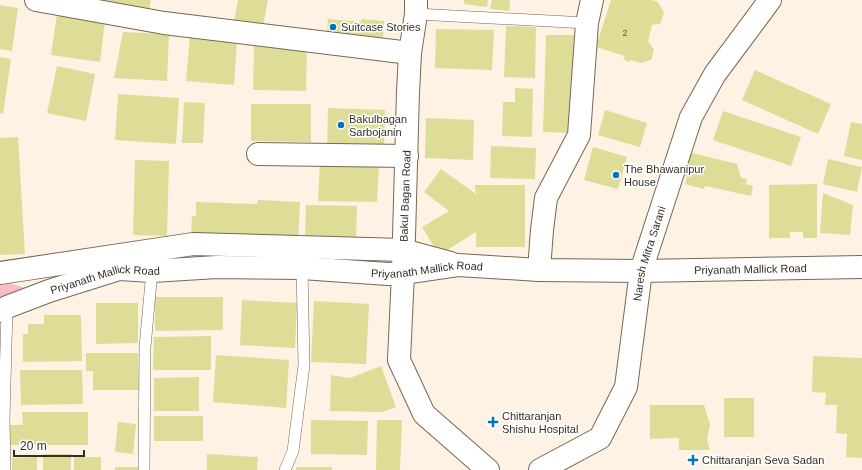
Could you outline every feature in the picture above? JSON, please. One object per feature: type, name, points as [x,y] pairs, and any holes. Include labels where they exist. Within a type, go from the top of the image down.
[{"type":"street","points":[[36,0],[58,2],[164,23],[410,53]]},
{"type":"street","points":[[539,270],[546,198],[579,135],[587,23],[592,0]]},
{"type":"street","name":"Naresh Mitra Sarani","points":[[540,470],[600,438],[623,394],[626,387],[642,271],[691,117],[716,74],[770,0]]},
{"type":"street","name":"Bakul Bagan Road","points":[[416,7],[410,53],[399,360],[424,414],[488,470]]},
{"type":"street","points":[[258,154],[407,156]]},
{"type":"street","points":[[0,273],[193,244],[403,250],[458,265]]},
{"type":"street","name":"Priyanath Mallick Road","points":[[4,309],[49,291],[119,269],[152,271],[217,267],[302,268],[403,273],[458,265],[539,270],[642,271],[862,267]]},
{"type":"lane","points":[[416,7],[587,23]]},
{"type":"lane","points":[[285,470],[293,451],[304,365],[302,268]]},
{"type":"lane","points":[[144,470],[145,347],[152,271]]},
{"type":"lane","points":[[4,309],[5,470]]},
{"type":"shaded area","points":[[0,280],[28,289],[0,305]]},
{"type":"building","points":[[90,0],[151,0],[148,16]]},
{"type":"building","points":[[238,0],[268,0],[262,32],[233,26]]},
{"type":"building","points":[[464,0],[488,0],[487,7],[464,4]]},
{"type":"building","points":[[492,0],[510,0],[509,11],[490,9]]},
{"type":"building","points":[[611,0],[651,0],[658,2],[664,13],[660,24],[652,25],[648,41],[654,50],[651,60],[642,63],[630,60],[630,62],[623,59],[625,56],[596,47]]},
{"type":"building","points":[[0,5],[18,8],[12,51],[0,49]]},
{"type":"building","points":[[57,14],[105,21],[100,62],[51,55]]},
{"type":"building","points":[[328,19],[361,22],[361,19],[384,21],[383,39],[327,34]]},
{"type":"building","points":[[506,26],[536,27],[535,78],[504,77]]},
{"type":"building","points":[[436,29],[494,30],[492,70],[435,68]]},
{"type":"building","points":[[123,32],[169,34],[167,81],[114,78]]},
{"type":"building","points":[[546,35],[575,35],[572,133],[543,132]]},
{"type":"building","points":[[190,36],[237,39],[234,85],[186,81]]},
{"type":"building","points":[[254,45],[307,46],[306,91],[253,90]]},
{"type":"building","points":[[0,57],[11,59],[3,114],[0,113]]},
{"type":"building","points":[[57,66],[95,74],[86,121],[47,113]]},
{"type":"building","points":[[755,70],[831,104],[818,134],[742,100]]},
{"type":"building","points":[[515,88],[533,89],[532,137],[502,136],[503,102],[515,102]]},
{"type":"building","points":[[118,94],[179,98],[176,144],[115,140]]},
{"type":"building","points":[[184,102],[205,103],[203,143],[182,143]]},
{"type":"building","points":[[251,104],[311,104],[311,142],[251,141]]},
{"type":"building","points":[[328,108],[385,110],[384,151],[327,149]]},
{"type":"building","points":[[605,110],[647,123],[640,147],[598,135]]},
{"type":"building","points":[[723,111],[801,137],[791,166],[713,140]]},
{"type":"building","points":[[426,118],[474,120],[473,160],[425,158]]},
{"type":"building","points":[[851,122],[862,124],[862,160],[844,156]]},
{"type":"building","points":[[18,137],[25,254],[0,255],[0,138]]},
{"type":"building","points":[[491,146],[536,148],[535,179],[490,178]]},
{"type":"building","points":[[593,147],[627,157],[618,189],[584,180]]},
{"type":"building","points":[[688,152],[737,164],[741,178],[747,179],[746,184],[753,186],[751,196],[705,186],[704,189],[685,184],[687,176],[683,175]]},
{"type":"building","points":[[828,159],[862,167],[857,192],[823,184]]},
{"type":"building","points":[[135,160],[169,161],[167,236],[133,235]]},
{"type":"building","points":[[320,160],[379,162],[377,202],[318,201]]},
{"type":"building","points":[[441,169],[476,194],[475,185],[525,185],[525,247],[476,247],[476,232],[439,255],[422,227],[449,211],[424,192]]},
{"type":"building","points":[[817,184],[817,238],[803,238],[803,232],[790,232],[790,238],[769,238],[769,185]]},
{"type":"building","points":[[823,193],[853,205],[850,235],[820,233]]},
{"type":"building","points":[[258,200],[300,202],[298,242],[191,238],[192,216],[196,216],[196,202],[257,204]]},
{"type":"building","points":[[306,205],[357,206],[356,243],[305,242]]},
{"type":"building","points":[[155,297],[223,297],[223,330],[155,331]]},
{"type":"building","points":[[242,300],[297,303],[295,348],[240,345]]},
{"type":"building","points":[[314,301],[369,304],[366,364],[311,362]]},
{"type":"building","points":[[96,303],[138,303],[138,343],[96,344]]},
{"type":"building","points":[[44,315],[81,315],[82,361],[23,362],[23,334],[28,334],[28,324],[44,324]]},
{"type":"building","points":[[211,336],[211,370],[153,370],[154,337]]},
{"type":"building","points":[[86,353],[138,353],[139,390],[93,390],[93,371],[86,371]]},
{"type":"building","points":[[216,355],[289,360],[286,408],[213,402]]},
{"type":"building","points":[[813,356],[862,358],[862,458],[846,457],[847,434],[836,433],[837,405],[825,405],[826,393],[812,392]]},
{"type":"building","points":[[381,366],[396,407],[383,412],[330,411],[331,375],[350,378]]},
{"type":"building","points":[[20,370],[82,370],[83,404],[21,405]]},
{"type":"building","points":[[199,377],[199,411],[154,411],[154,378]]},
{"type":"building","points":[[724,398],[754,398],[754,437],[724,437]]},
{"type":"building","points":[[650,405],[704,405],[710,424],[707,440],[710,450],[679,450],[679,438],[650,439]]},
{"type":"building","points":[[22,412],[88,412],[88,445],[8,445],[8,425],[23,425]]},
{"type":"building","points":[[154,416],[203,416],[203,441],[154,441]]},
{"type":"building","points":[[311,420],[368,421],[367,455],[311,454]]},
{"type":"building","points":[[377,420],[402,420],[400,470],[376,470]]},
{"type":"building","points":[[118,422],[136,424],[133,454],[115,452]]},
{"type":"building","points":[[43,454],[71,454],[71,470],[43,470]]},
{"type":"building","points":[[207,454],[258,457],[257,470],[207,470]]},
{"type":"building","points":[[37,457],[37,470],[12,470],[12,458]]},
{"type":"building","points":[[74,457],[101,457],[101,470],[74,470]]},
{"type":"building","points":[[115,467],[138,467],[138,470],[115,470]]},
{"type":"building","points":[[296,467],[332,467],[332,470],[296,470]]},
{"type":"place","name":"Suitcase Stories","points":[[333,27]]},
{"type":"place","name":"Bakulbagan Sarbojanin","points":[[341,125]]},
{"type":"place","name":"The Bhawanipur House","points":[[616,175]]},
{"type":"place","name":"Chittaranjan Shishu Hospital","points":[[493,422]]},
{"type":"place","name":"Chittaranjan Seva Sadan","points":[[693,460]]}]
